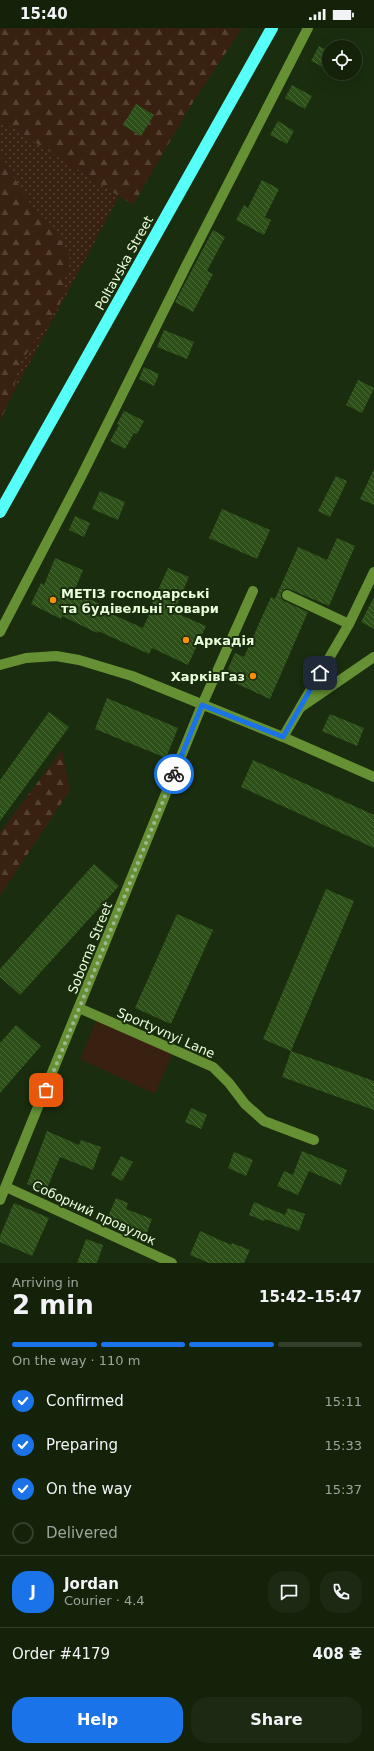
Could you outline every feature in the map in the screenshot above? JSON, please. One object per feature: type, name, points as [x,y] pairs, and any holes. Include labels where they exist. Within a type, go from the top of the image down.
[{"type":"highway","name":"Poltavska Street","points":[[0,512],[272,28]]},
{"type":"street","points":[[0,632],[81,477],[181,275],[308,28]]},
{"type":"street","points":[[283,737],[349,624],[374,572]]},
{"type":"street","name":"Soborna Street","points":[[0,1200],[80,1008],[202,705],[253,591]]},
{"type":"street","points":[[287,595],[349,624]]},
{"type":"street","points":[[0,665],[40,656],[56,656],[79,660],[132,676],[283,737],[374,777]]},
{"type":"street","points":[[298,709],[374,657]]},
{"type":"street","name":"Sportyvnyi Lane","points":[[80,1008],[213,1068],[229,1083],[245,1104],[264,1121],[314,1140]]},
{"type":"street","name":"Соборний провулок","points":[[6,1187],[172,1263]]},
{"type":"green space","points":[[0,28],[180,83],[0,418]]},
{"type":"green space","points":[[0,28],[242,28],[188,110],[133,205],[0,120]]},
{"type":"green space","points":[[0,154],[36,214],[51,225],[70,256],[60,304],[20,363],[12,395],[0,421]]},
{"type":"green space","points":[[62,750],[70,790],[0,896],[0,832]]},
{"type":"green space","points":[[96,1021],[173,1053],[155,1094],[80,1059]]},
{"type":"building","points":[[319,46],[322,48],[322,66],[311,61]]},
{"type":"building","points":[[292,85],[312,96],[305,109],[285,98]]},
{"type":"building","points":[[136,104],[154,115],[141,136],[123,125]]},
{"type":"building","points":[[278,121],[294,131],[287,144],[270,135]]},
{"type":"building","points":[[262,180],[279,189],[265,217],[271,220],[264,235],[236,220],[244,205],[248,208]]},
{"type":"building","points":[[213,230],[225,237],[207,271],[213,274],[193,312],[175,302]]},
{"type":"building","points":[[164,330],[194,342],[187,359],[157,347]]},
{"type":"building","points":[[144,367],[159,374],[154,386],[139,379]]},
{"type":"building","points":[[358,380],[374,388],[362,413],[346,405]]},
{"type":"building","points":[[124,411],[144,421],[137,434],[134,433],[125,449],[110,441],[119,425],[117,424]]},
{"type":"building","points":[[374,469],[374,505],[360,499]]},
{"type":"building","points":[[336,476],[347,481],[330,517],[318,511]]},
{"type":"building","points":[[100,491],[125,502],[118,520],[92,509]]},
{"type":"building","points":[[222,509],[270,530],[257,559],[209,538]]},
{"type":"building","points":[[75,516],[90,523],[84,537],[69,530]]},
{"type":"building","points":[[337,538],[355,546],[329,606],[289,589],[284,589],[281,593],[281,598],[284,601],[308,612],[270,699],[224,678],[235,653],[244,657],[271,597],[275,599],[298,547],[327,560]]},
{"type":"building","points":[[55,558],[83,570],[74,592],[109,608],[107,612],[143,628],[154,604],[152,603],[168,568],[189,577],[174,612],[206,626],[188,665],[152,648],[149,654],[98,631],[97,633],[62,616],[61,619],[31,604],[41,583],[44,585]]},
{"type":"building","points":[[374,597],[374,629],[361,622]]},
{"type":"building","points":[[107,698],[178,728],[166,758],[95,729]]},
{"type":"building","points":[[49,712],[69,727],[0,821],[0,780]]},
{"type":"building","points":[[330,714],[364,728],[357,746],[322,731]]},
{"type":"building","points":[[253,760],[374,815],[374,848],[241,787]]},
{"type":"building","points":[[94,864],[119,886],[20,995],[0,977],[0,969]]},
{"type":"building","points":[[326,889],[354,901],[291,1051],[263,1039]]},
{"type":"building","points":[[177,914],[213,930],[171,1024],[135,1008]]},
{"type":"building","points":[[16,1025],[41,1046],[0,1093],[0,1043]]},
{"type":"building","points":[[291,1051],[374,1081],[374,1110],[282,1077]]},
{"type":"building","points":[[191,1108],[207,1115],[201,1129],[185,1122]]},
{"type":"building","points":[[47,1131],[79,1145],[81,1140],[101,1147],[93,1170],[60,1157],[46,1191],[27,1184]]},
{"type":"building","points":[[302,1151],[347,1170],[341,1185],[309,1171],[298,1195],[277,1186],[284,1171],[293,1175]]},
{"type":"building","points":[[234,1152],[253,1160],[246,1176],[228,1168]]},
{"type":"building","points":[[121,1156],[133,1162],[122,1181],[111,1175]]},
{"type":"building","points":[[116,1198],[128,1203],[126,1209],[152,1219],[145,1238],[106,1221]]},
{"type":"building","points":[[254,1202],[285,1215],[288,1208],[305,1214],[299,1231],[249,1215]]},
{"type":"building","points":[[14,1203],[49,1218],[32,1256],[0,1242],[0,1236]]},
{"type":"building","points":[[200,1231],[231,1245],[232,1243],[250,1250],[244,1263],[209,1263],[190,1255]]},
{"type":"building","points":[[86,1239],[103,1245],[97,1263],[77,1263]]},
{"type":"way so far","points":[[46,1090],[174,774]]},
{"type":"place","name":"МЕТІЗ господарські та будівельні товари","points":[[53,600]]},
{"type":"place","name":"Аркадія","points":[[186,640]]},
{"type":"place","name":"ХарківГаз","points":[[253,676]]},
{"type":"route","points":[[174,774],[202,705],[283,737],[320,673]]}]
